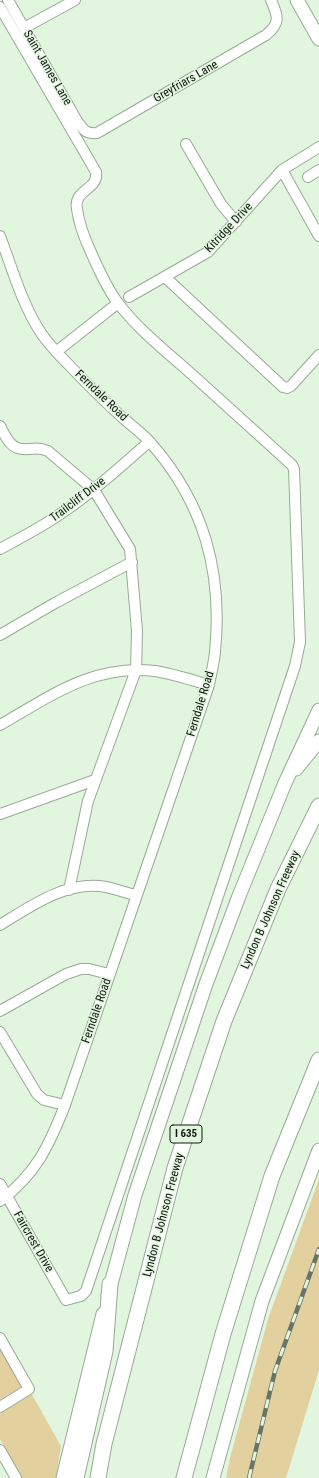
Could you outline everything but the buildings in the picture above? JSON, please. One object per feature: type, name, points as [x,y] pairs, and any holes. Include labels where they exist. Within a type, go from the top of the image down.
[{"type":"highway","name":"Lyndon B Johnson Freeway","points":[[98,1478],[104,1444],[174,1168],[224,1021],[278,889],[319,806]]},
{"type":"highway","points":[[184,1478],[223,1334],[272,1176],[319,1060]]},
{"type":"highway","points":[[76,1478],[104,1351],[110,1284]]},
{"type":"main road","points":[[297,0],[319,39]]},
{"type":"main road","points":[[63,1478],[110,1284],[135,1195],[175,1074],[239,896],[285,783],[319,710]]},
{"type":"main road","points":[[285,783],[319,741]]},
{"type":"main road","points":[[213,1478],[262,1301],[319,1150]]},
{"type":"street","name":"Saint James Lane","points":[[8,0],[77,121],[84,131],[89,134]]},
{"type":"street","points":[[24,28],[75,0]]},
{"type":"street","name":"Greyfriars Lane","points":[[89,134],[97,134],[266,35],[274,29],[277,22],[277,16],[271,0]]},
{"type":"street","points":[[0,7],[96,172],[97,178],[95,183],[81,194],[76,202],[77,210],[82,230],[95,261],[118,303],[56,352]]},
{"type":"street","points":[[186,144],[221,204],[236,222]]},
{"type":"street","name":"Kitridge Drive","points":[[129,297],[208,252],[282,170],[319,147]]},
{"type":"street","points":[[282,170],[319,236]]},
{"type":"street","points":[[308,177],[319,170]]},
{"type":"street","name":"Ferndale Road","points":[[0,236],[33,319],[42,334],[56,352],[95,392],[149,442],[174,473],[193,505],[208,544],[217,604],[215,654],[209,685],[65,1105],[53,1136],[42,1156],[29,1175],[3,1198]]},
{"type":"street","points":[[165,277],[283,387],[287,388],[291,386],[319,355]]},
{"type":"street","name":"Faircrest Drive","points":[[0,1184],[3,1198],[66,1300],[81,1296],[86,1291],[295,666],[300,642],[295,474],[292,465],[144,331],[118,303]]},
{"type":"street","points":[[0,426],[8,441],[15,448],[22,450],[40,448],[48,451],[94,490],[130,549],[132,562],[137,631],[136,670],[88,801],[69,890]]},
{"type":"street","name":"Trailcliff Drive","points":[[0,549],[48,522],[94,490],[149,442]]},
{"type":"street","points":[[0,635],[55,603],[132,562]]},
{"type":"street","points":[[0,725],[80,681],[107,673],[127,670],[156,672],[209,685]]},
{"type":"street","points":[[0,814],[95,780]]},
{"type":"street","points":[[0,925],[27,908],[57,893],[79,887],[104,887],[136,895]]},
{"type":"street","points":[[0,1011],[66,974],[82,969],[89,969],[109,974]]},
{"type":"street","points":[[0,1032],[37,1094],[44,1100],[65,1105]]},
{"type":"street","points":[[0,1338],[29,1389],[0,1407]]},
{"type":"street","points":[[0,1450],[16,1478]]},
{"type":"shaded area","points":[[319,1179],[319,1370],[286,1478],[226,1478],[230,1458],[268,1319]]},
{"type":"shaded area","points":[[0,1338],[61,1446],[56,1478],[22,1478],[0,1439]]},
{"type":"railway","points":[[249,1478],[275,1371],[319,1249]]}]
